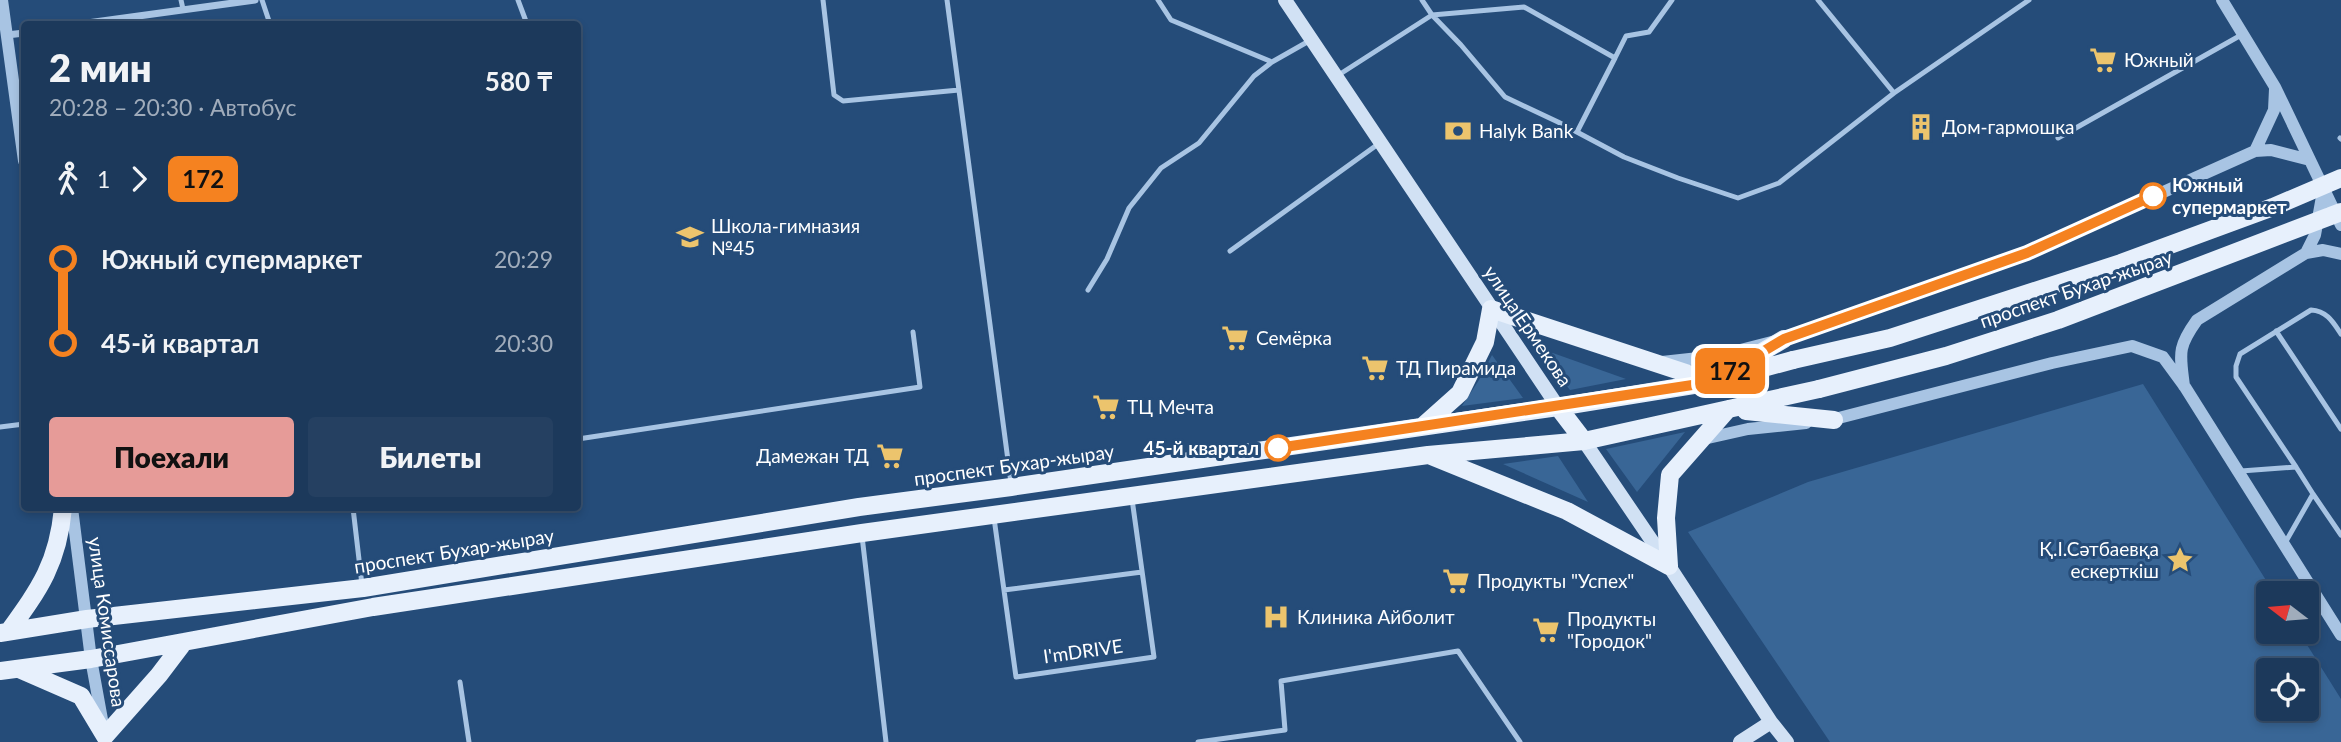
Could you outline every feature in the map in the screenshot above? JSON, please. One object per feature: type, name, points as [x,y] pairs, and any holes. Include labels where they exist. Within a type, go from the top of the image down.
[{"type":"main road","name":"улица Ермекова","points":[[1285,0],[1491,309],[1670,566],[1771,722],[1787,742]]},
{"type":"main road","name":"проспект Бухар-жырау","points":[[4,632],[87,619],[363,588],[859,507],[1558,407],[1712,382],[1890,338],[2083,276],[2332,186]]},
{"type":"main road","name":"проспект Бухар-жырау","points":[[1728,409],[1946,356],[2059,320],[2341,212]]},
{"type":"main road","points":[[1423,426],[1460,393],[1485,342],[1491,309],[1712,382],[1784,339]]},
{"type":"main road","points":[[1670,566],[1666,518],[1670,475],[1728,409]]},
{"type":"main road","points":[[9,670],[91,659],[373,607],[862,533],[1428,455],[1584,441],[1728,409],[1834,420]]},
{"type":"main road","points":[[1428,455],[1567,512],[1670,566]]},
{"type":"main road","points":[[859,507],[862,533]]},
{"type":"main road","points":[[4,632],[41,587],[54,558],[63,511]]},
{"type":"main road","points":[[9,670],[81,696],[105,739],[184,642]]},
{"type":"main road","points":[[1740,742],[1771,722]]},
{"type":"street","points":[[2,0],[7,35],[5,53],[21,125]]},
{"type":"street","points":[[101,21],[255,0]]},
{"type":"street","points":[[2222,0],[2275,87],[2310,160],[2332,186],[2341,225]]},
{"type":"street","points":[[7,35],[21,33]]},
{"type":"street","points":[[2255,150],[2274,110],[2275,87]]},
{"type":"street","points":[[1655,362],[1717,356],[1784,339],[2027,253],[2255,150],[2271,150],[2310,160]]},
{"type":"street","points":[[2305,253],[2315,234],[2332,186]]},
{"type":"street","points":[[2185,387],[2180,351],[2186,335],[2197,320],[2305,253],[2323,250],[2341,254]]},
{"type":"street","points":[[1699,440],[1748,429],[1834,420],[2052,362],[2132,346],[2163,357],[2185,387],[2341,635]]},
{"type":"street","name":"улица Комиссарова","points":[[72,511],[91,659],[105,739]]},
{"type":"lane","points":[[181,0],[183,9]]},
{"type":"lane","points":[[262,0],[269,21]]},
{"type":"lane","points":[[519,0],[526,21]]},
{"type":"lane","points":[[823,0],[834,95],[843,101],[959,90]]},
{"type":"lane","points":[[947,0],[1011,487]]},
{"type":"lane","points":[[1158,0],[1171,20],[1272,62]]},
{"type":"lane","points":[[1422,0],[1432,15],[1505,97],[1625,157],[1738,198],[1779,183],[1894,93],[2029,0]]},
{"type":"lane","points":[[1524,7],[1529,0]]},
{"type":"lane","points":[[1577,132],[1626,36],[1649,32],[1672,0]]},
{"type":"lane","points":[[1818,0],[1894,93]]},
{"type":"lane","points":[[1336,76],[1432,15],[1524,7],[1615,58]]},
{"type":"lane","points":[[2058,138],[2243,34]]},
{"type":"lane","points":[[1088,289],[1107,259],[1129,208],[1161,168],[1199,143],[1254,76],[1272,62],[1312,39]]},
{"type":"lane","points":[[1230,251],[1381,142]]},
{"type":"lane","points":[[2341,334],[2328,316],[2311,310],[2240,354],[2236,366],[2236,377],[2341,535]]},
{"type":"lane","points":[[2276,331],[2341,429]]},
{"type":"lane","points":[[581,439],[920,387],[913,332]]},
{"type":"lane","points":[[0,427],[21,424]]},
{"type":"lane","points":[[2238,471],[2296,467]]},
{"type":"lane","points":[[2284,544],[2313,494]]},
{"type":"lane","name":"I'mDRIVE","points":[[993,515],[1017,677],[1154,657],[1131,495]]},
{"type":"lane","points":[[353,511],[363,588]]},
{"type":"lane","points":[[862,533],[886,742]]},
{"type":"lane","points":[[1004,590],[1142,572]]},
{"type":"lane","points":[[1198,742],[1285,730],[1281,681],[1458,651],[1520,742]]},
{"type":"lane","points":[[460,682],[469,742]]},
{"type":"shaded area","points":[[1536,347],[1626,379],[1570,390]]},
{"type":"shaded area","points":[[1492,355],[1523,398],[1462,406],[1479,380]]},
{"type":"shaded area","points":[[2143,384],[2266,581],[2256,581],[2256,644],[2307,644],[2315,658],[2256,658],[2256,721],[2319,721],[2319,664],[2341,699],[2341,742],[1830,742],[1688,532],[1808,482]]},
{"type":"shaded area","points":[[1685,432],[1637,492],[1606,449]]},
{"type":"shaded area","points":[[1558,456],[1588,502],[1503,464]]},
{"type":"bus line","name":"172","points":[[1278,448],[1712,382],[1784,339],[2027,253],[2153,196]]},
{"type":"place","name":"Южный","points":[[2103,60]]},
{"type":"place","name":"Дом-гармошка","points":[[1921,127]]},
{"type":"place","name":"Halyk Bank","points":[[1458,131]]},
{"type":"place","name":"Южный супермаркет","points":[[2153,196]]},
{"type":"place","name":"Школа-гимназия №45","points":[[690,237]]},
{"type":"place","name":"Семёрка","points":[[1235,338]]},
{"type":"place","name":"ТД Пирамида","points":[[1375,368]]},
{"type":"place","name":"ТЦ Мечта","points":[[1106,407]]},
{"type":"place","name":"45-й квартал","points":[[1278,448]]},
{"type":"place","name":"Дамежан ТД","points":[[890,456]]},
{"type":"place","name":"Қ.І.Сәтбаевқа ескерткіш","points":[[2180,560]]},
{"type":"place","name":"Продукты \"Успех\"","points":[[1456,581]]},
{"type":"place","name":"Клиника Айболит","points":[[1276,617]]},
{"type":"place","name":"Продукты \"Городок\"","points":[[1546,630]]}]
